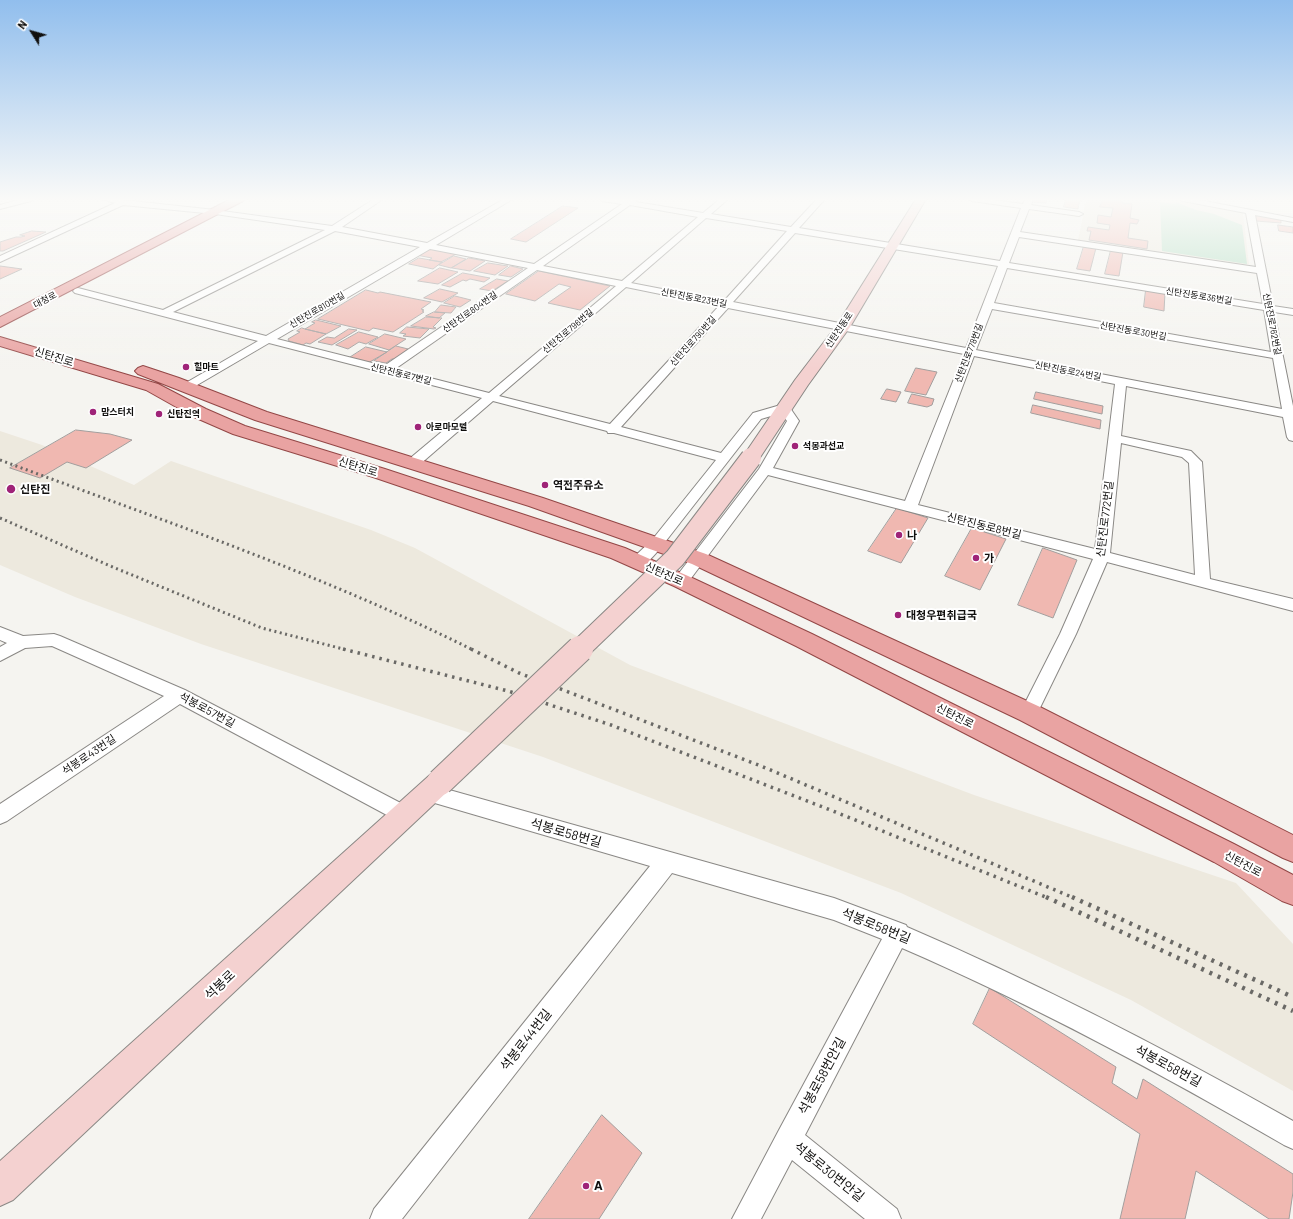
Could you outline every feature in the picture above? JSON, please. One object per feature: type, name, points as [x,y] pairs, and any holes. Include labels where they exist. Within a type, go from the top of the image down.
[{"type":"main road","name":"대청로","points":[[2,331],[28,309],[130,256]]},
{"type":"main road","points":[[2,331],[143,256]]},
{"type":"main road","name":"신탄진동로","points":[[434,788],[675,558],[758,464],[784,408],[843,327],[886,256]]},
{"type":"main road","points":[[0,315],[28,309]]},
{"type":"main road","name":"신탄진로","points":[[2,331],[162,376],[252,413],[413,463],[657,543],[699,559],[1029,713],[1293,849]]},
{"type":"main road","name":"신탄진로","points":[[2,331],[152,387],[200,413],[239,430],[379,473],[618,553],[681,581],[831,653],[1217,850],[1293,891]]},
{"type":"main road","points":[[831,653],[826,643],[829,638],[840,638],[868,652],[886,656],[910,658]]},
{"type":"main road","name":"석봉로","points":[[0,1187],[434,788]]},
{"type":"street","points":[[164,313],[279,256]]},
{"type":"street","name":"신탄진로810번길","points":[[188,386],[411,256]]},
{"type":"street","name":"신탄진동로23번길","points":[[478,256],[843,327]]},
{"type":"street","name":"신탄진로804번길","points":[[386,370],[551,256]]},
{"type":"street","name":"신탄진로796번길","points":[[413,463],[656,256]]},
{"type":"street","name":"신탄진로790번길","points":[[612,430],[769,256]]},
{"type":"street","name":"신탄진동로36번길","points":[[954,256],[1293,312]]},
{"type":"street","name":"신탄진로778번길","points":[[910,507],[1007,256]]},
{"type":"street","points":[[1162,256],[1262,271]]},
{"type":"street","name":"신탄진로762번길","points":[[1259,256],[1278,356],[1291,414],[1293,437]]},
{"type":"street","name":"신탄진동로7번길","points":[[78,291],[724,458]]},
{"type":"street","name":"신탄진동로30번길","points":[[988,305],[1278,356]]},
{"type":"street","name":"신탄진동로24번길","points":[[843,327],[1291,414]]},
{"type":"street","name":"신탄진로772번길","points":[[1029,713],[1068,634],[1102,556],[1121,381]]},
{"type":"street","points":[[638,562],[657,543],[757,416],[784,408]]},
{"type":"street","points":[[1115,438],[1186,454],[1195,462],[1203,582]]},
{"type":"street","points":[[681,581],[699,559],[758,464]]},
{"type":"street","name":"신탄진동로8번길","points":[[758,464],[910,507],[1293,605]]},
{"type":"street","name":"석봉로57번길","points":[[0,633],[22,642],[54,640],[178,695],[405,815]]},
{"type":"street","points":[[0,655],[22,642]]},
{"type":"street","name":"석봉로43번길","points":[[0,815],[178,695]]},
{"type":"street","name":"석봉로58번길","points":[[434,788],[667,862],[834,909],[898,933],[1030,994],[1203,1084],[1293,1136]]},
{"type":"street","name":"석봉로44번길","points":[[384,1219],[667,862]]},
{"type":"street","name":"석봉로58번안길","points":[[746,1219],[898,933]]},
{"type":"street","name":"석봉로30번안길","points":[[788,1139],[887,1219]]},
{"type":"shaded area","points":[[1183,256],[1248,256],[1249,264],[1244,265]]},
{"type":"shaded area","points":[[0,431],[42,445],[134,485],[171,461],[371,530],[415,548],[630,665],[974,795],[1236,883],[1293,944],[1293,1091],[1131,1000],[901,893],[543,757],[201,644],[75,597],[0,565]]},
{"type":"green space","points":[[1194,256],[1246,256],[1247,264]]},
{"type":"building","points":[[421,256],[452,256],[441,262],[429,260],[432,258]]},
{"type":"building","points":[[454,256],[466,259],[451,268],[439,265]]},
{"type":"building","points":[[1081,256],[1094,256],[1090,271],[1077,269]]},
{"type":"building","points":[[1110,256],[1122,256],[1119,276],[1105,274]]},
{"type":"building","points":[[419,258],[442,262],[433,269],[409,264]]},
{"type":"building","points":[[469,258],[485,261],[470,271],[452,268]]},
{"type":"building","points":[[488,263],[508,266],[495,275],[474,271]]},
{"type":"building","points":[[0,266],[22,269],[0,279]]},
{"type":"building","points":[[511,266],[523,269],[511,277],[499,275]]},
{"type":"building","points":[[440,268],[458,272],[438,284],[418,281]]},
{"type":"building","points":[[539,271],[610,286],[580,310],[548,303],[571,287],[559,284],[535,301],[506,294]]},
{"type":"building","points":[[463,273],[490,278],[484,282],[470,279],[466,281],[463,280],[450,287],[442,285]]},
{"type":"building","points":[[497,279],[508,281],[492,291],[480,289]]},
{"type":"building","points":[[440,289],[458,293],[442,302],[424,298]]},
{"type":"building","points":[[366,290],[431,302],[421,309],[424,310],[422,311],[424,312],[393,332],[373,328],[369,331],[318,319]]},
{"type":"building","points":[[1146,290],[1165,293],[1164,311],[1144,307]]},
{"type":"building","points":[[455,296],[471,300],[460,307],[444,303]]},
{"type":"building","points":[[441,305],[456,307],[451,313],[435,312]]},
{"type":"building","points":[[434,312],[445,313],[439,318],[426,316]]},
{"type":"building","points":[[426,317],[442,318],[433,327],[436,328],[434,329],[411,326]]},
{"type":"building","points":[[316,320],[341,326],[326,334],[305,329],[315,323],[312,322]]},
{"type":"building","points":[[407,327],[429,329],[420,338],[403,336],[406,334],[400,333]]},
{"type":"building","points":[[302,328],[326,334],[310,344],[306,343],[303,345],[289,341],[288,339],[300,332],[297,331]]},
{"type":"building","points":[[349,329],[357,330],[332,345],[318,342],[327,337],[334,338]]},
{"type":"building","points":[[359,332],[378,337],[366,344],[359,342],[348,349],[336,345]]},
{"type":"building","points":[[385,334],[406,339],[389,350],[369,344]]},
{"type":"building","points":[[396,346],[408,349],[395,359],[392,359],[386,363],[374,361]]},
{"type":"building","points":[[366,347],[387,352],[368,363],[349,358]]},
{"type":"building","points":[[916,368],[937,372],[926,395],[905,391]]},
{"type":"building","points":[[887,389],[901,392],[896,402],[881,399]]},
{"type":"building","points":[[1036,392],[1103,406],[1102,414],[1034,399]]},
{"type":"building","points":[[912,394],[934,399],[932,405],[927,407],[908,403]]},
{"type":"building","points":[[1033,405],[1101,420],[1100,429],[1031,413]]},
{"type":"building","points":[[76,430],[110,434],[132,440],[86,468],[67,462],[40,478],[10,468]]},
{"type":"building","name":"나","points":[[897,508],[928,518],[901,563],[868,551]]},
{"type":"building","name":"가","points":[[972,528],[1006,539],[980,590],[945,576]]},
{"type":"building","points":[[1043,548],[1077,560],[1053,618],[1018,605]]},
{"type":"building","points":[[990,988],[1116,1067],[1112,1083],[1137,1099],[1143,1079],[1293,1174],[1293,1192],[1289,1219],[1269,1219],[1196,1171],[1185,1219],[1120,1219],[1140,1134],[973,1024]]},
{"type":"building","name":"A","points":[[602,1115],[642,1153],[599,1219],[529,1219]]},
{"type":"railway","points":[[0,460],[298,572],[416,622],[473,650]]},
{"type":"railway","points":[[0,518],[115,568],[262,628],[347,650]]},
{"type":"railway","points":[[343,649],[508,691],[611,725],[833,811],[1048,898]]},
{"type":"railway","points":[[473,650],[519,673],[761,766],[1074,898]]},
{"type":"railway","points":[[1046,897],[1293,1011]]},
{"type":"railway","points":[[1072,897],[1293,997]]},
{"type":"place","name":"힐마트","points":[[186,367]]},
{"type":"place","name":"맘스터치","points":[[93,412]]},
{"type":"place","name":"신탄진역","points":[[159,414]]},
{"type":"place","name":"아로마모텔","points":[[418,427]]},
{"type":"place","name":"석봉과선교","points":[[795,446]]},
{"type":"place","name":"역전주유소","points":[[545,485]]},
{"type":"place","name":"신탄진","points":[[11,489]]},
{"type":"place","name":"나","points":[[899,535]]},
{"type":"place","name":"가","points":[[976,558]]},
{"type":"place","name":"대청우편취급국","points":[[898,615]]},
{"type":"place","name":"A","points":[[586,1186]]}]
